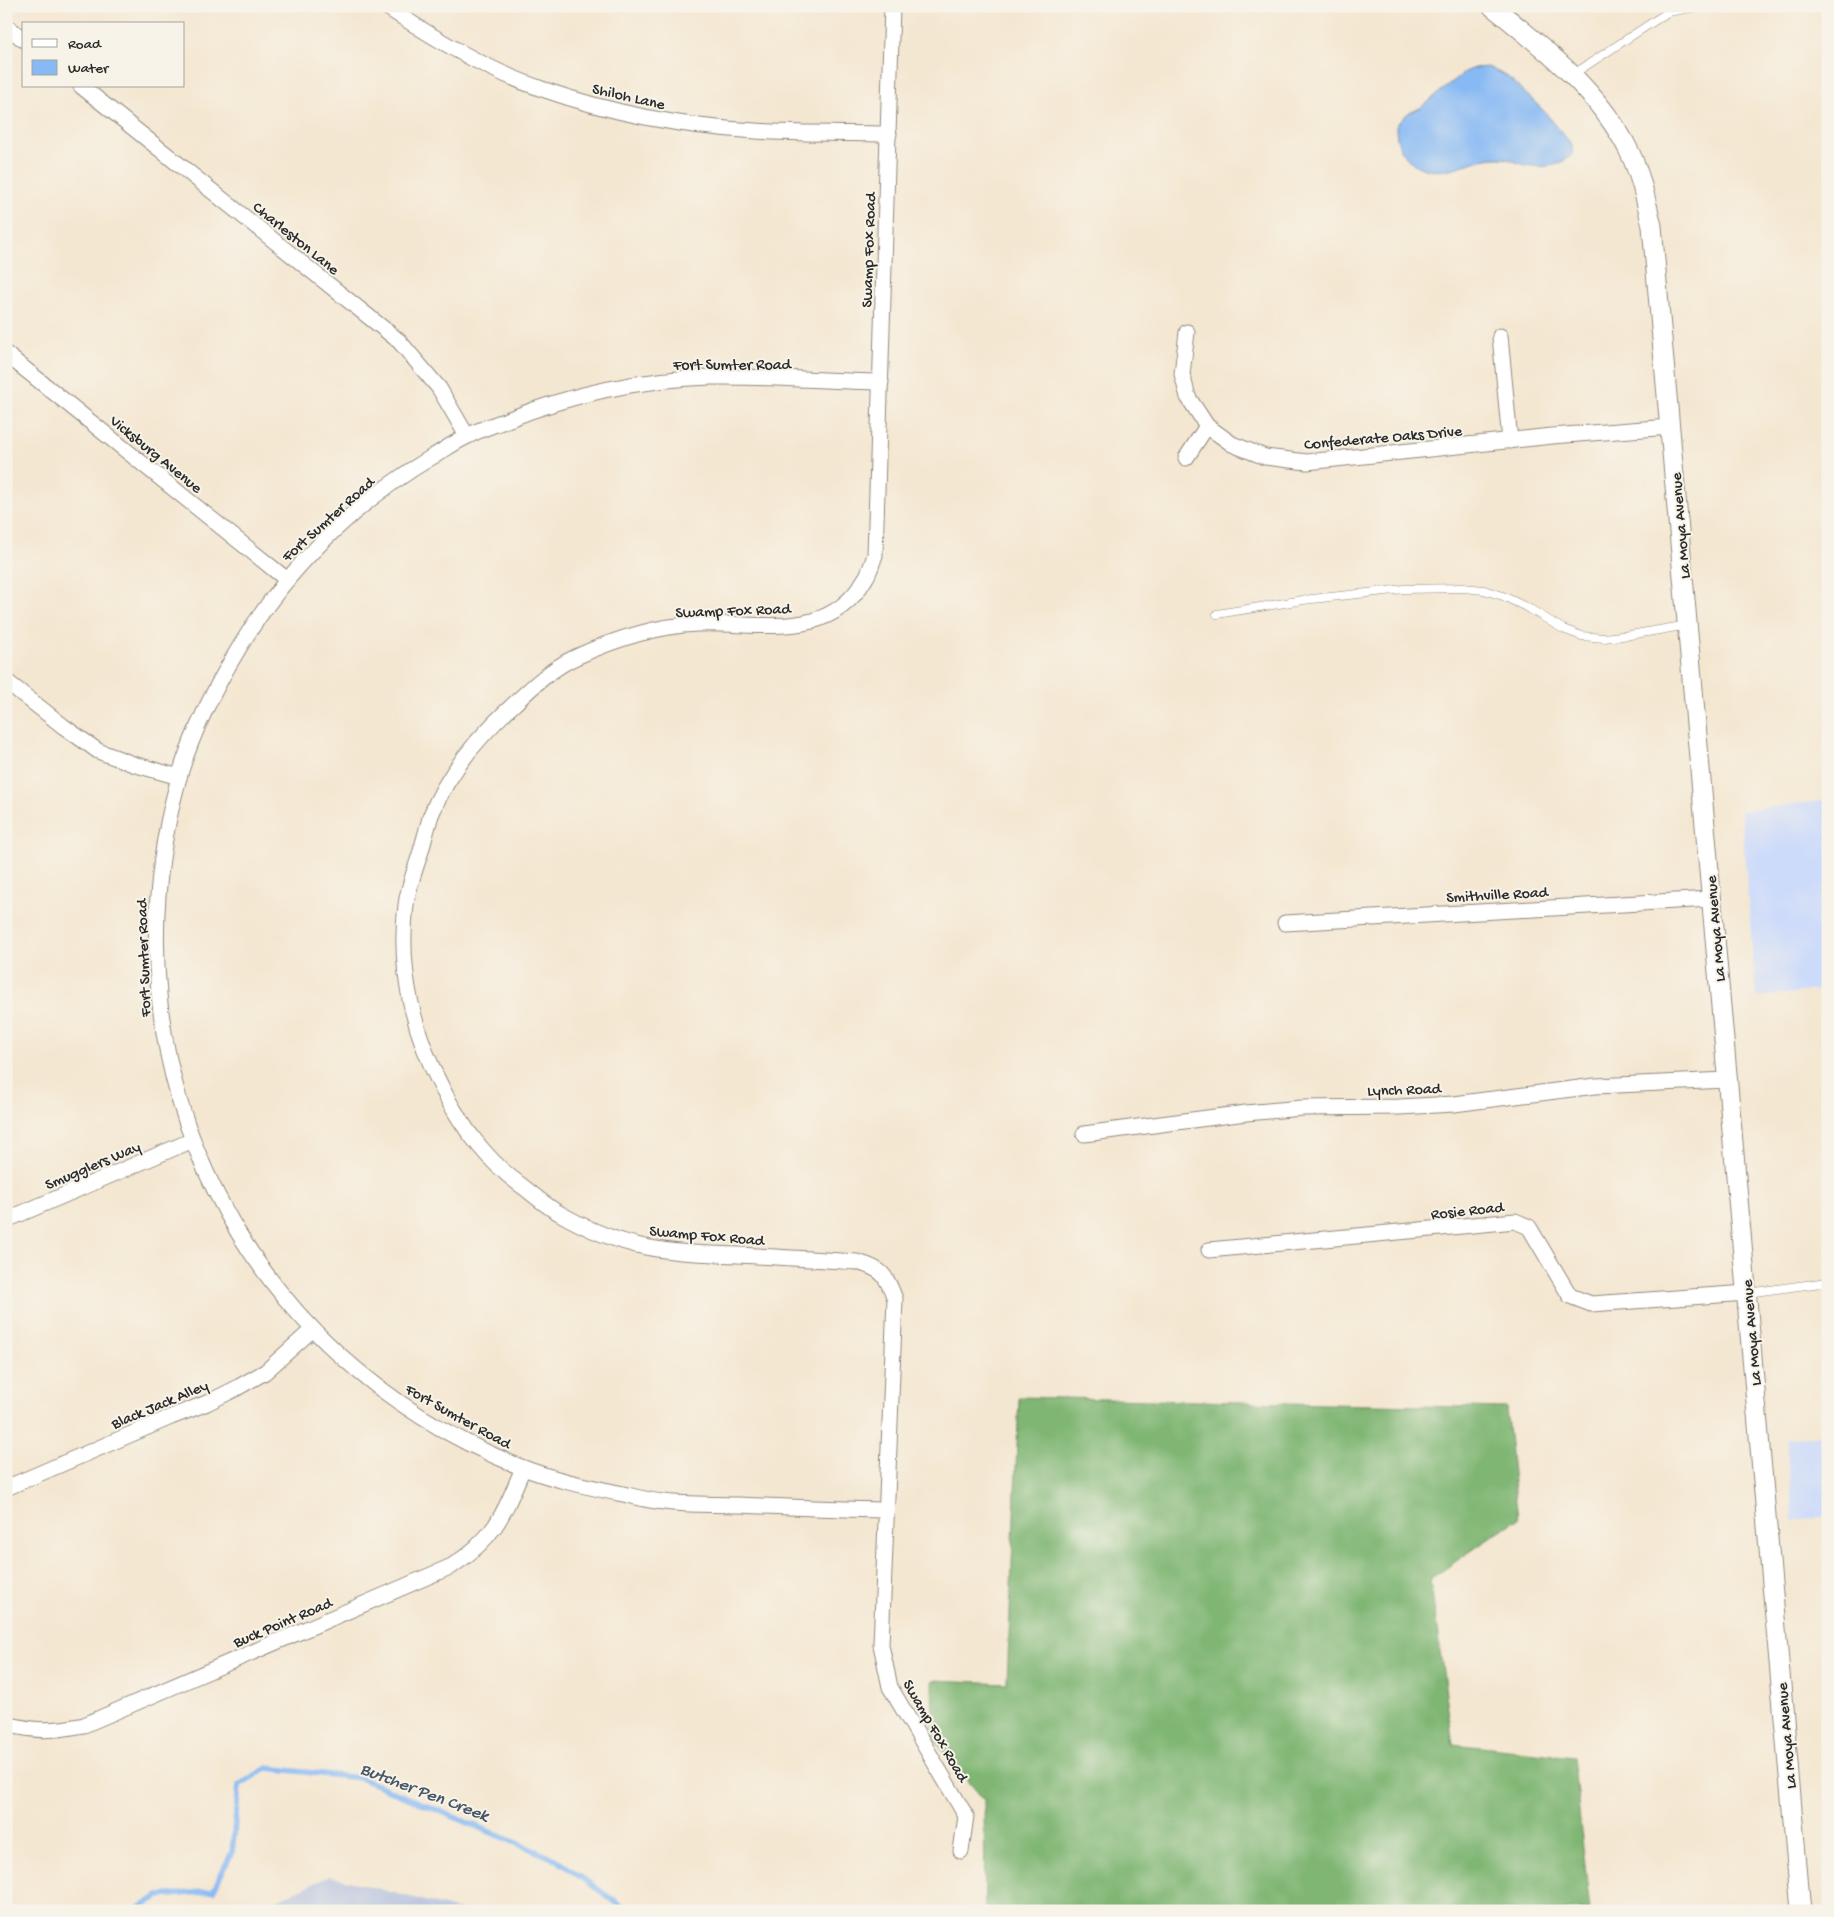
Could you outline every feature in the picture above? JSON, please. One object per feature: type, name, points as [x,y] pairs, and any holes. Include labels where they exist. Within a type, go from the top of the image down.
[{"type":"street","name":"Shiloh Lane","points":[[384,6],[478,62],[540,89],[603,109],[665,122],[756,132],[889,134]]},
{"type":"street","name":"Swamp Fox Road","points":[[892,6],[875,555],[866,579],[847,602],[828,616],[805,624],[778,626],[696,624],[655,630],[604,646],[573,659],[540,680],[486,729],[454,771],[432,814],[406,902],[404,942],[408,995],[418,1032],[433,1070],[454,1111],[479,1146],[516,1182],[558,1213],[598,1232],[643,1247],[686,1253],[857,1262],[874,1267],[888,1280],[895,1298],[881,1645],[890,1687],[966,1816],[961,1851]]},
{"type":"street","name":"La Moya Avenue","points":[[1492,6],[1572,75],[1596,100],[1616,126],[1630,154],[1643,188],[1652,226],[1802,1911]]},
{"type":"street","points":[[6,26],[22,38]]},
{"type":"street","name":"Charleston Lane","points":[[84,88],[399,340],[439,388],[467,436]]},
{"type":"street","name":"Confederate Oaks Drive","points":[[1187,332],[1182,374],[1188,396],[1207,426],[1232,444],[1265,457],[1307,462],[1670,427]]},
{"type":"street","points":[[1500,336],[1510,442]]},
{"type":"street","name":"Vicksburg Avenue","points":[[6,354],[286,579]]},
{"type":"street","name":"Fort Sumter Road","points":[[881,382],[712,378],[619,386],[580,394],[537,408],[467,436],[407,472],[361,507],[317,546],[286,579],[257,617],[229,664],[205,712],[179,777],[164,843],[158,887],[156,937],[157,980],[163,1035],[176,1090],[192,1140],[218,1198],[265,1275],[312,1330],[374,1386],[422,1418],[465,1442],[523,1468],[578,1485],[662,1502],[885,1510]]},
{"type":"street","points":[[1186,458],[1207,426]]},
{"type":"street","points":[[6,681],[98,751],[133,764],[179,777]]},
{"type":"street","name":"Smithville Road","points":[[1285,923],[1711,899]]},
{"type":"street","name":"Lynch Road","points":[[1084,1134],[1236,1114],[1302,1108],[1399,1107],[1444,1104],[1595,1086],[1727,1080]]},
{"type":"street","name":"Smugglers Way","points":[[6,1220],[192,1140]]},
{"type":"street","name":"Rosie Road","points":[[1209,1250],[1515,1222],[1529,1228],[1570,1296],[1591,1304],[1747,1293]]},
{"type":"street","name":"Black Jack Alley","points":[[6,1488],[236,1389],[265,1372],[312,1330]]},
{"type":"street","name":"Buck Point Road","points":[[6,1724],[30,1730],[58,1730],[84,1725],[452,1566],[473,1552],[503,1516],[523,1468]]},
{"type":"lane","points":[[1572,75],[1668,12],[1702,6]]},
{"type":"lane","points":[[1217,614],[1303,600],[1404,589],[1463,588],[1484,590],[1503,596],[1530,609],[1563,629],[1582,636],[1604,638],[1688,625]]},
{"type":"lane","points":[[1747,1293],[1828,1282]]},
{"type":"shaded area","points":[[1828,800],[1828,989],[1756,997],[1741,811]]},
{"type":"shaded area","points":[[1828,1434],[1828,1516],[1793,1520],[1786,1439]]},
{"type":"shaded area","points":[[330,1876],[463,1911],[253,1911]]},
{"type":"green space","points":[[1019,1397],[1506,1408],[1518,1519],[1430,1579],[1453,1744],[1573,1757],[1590,1911],[985,1911],[984,1800],[933,1739],[932,1680],[1007,1683]]},
{"type":"water","points":[[1488,67],[1508,77],[1544,111],[1572,145],[1572,154],[1563,162],[1551,166],[1533,166],[1501,158],[1477,161],[1454,168],[1431,170],[1420,167],[1409,160],[1399,144],[1396,125],[1408,113],[1420,108],[1465,72],[1474,68]]},
{"type":"waterway","name":"Butcher Pen Creek","points":[[134,1911],[159,1896],[213,1891],[232,1852],[239,1785],[267,1768],[360,1778],[557,1860],[628,1911]]}]
